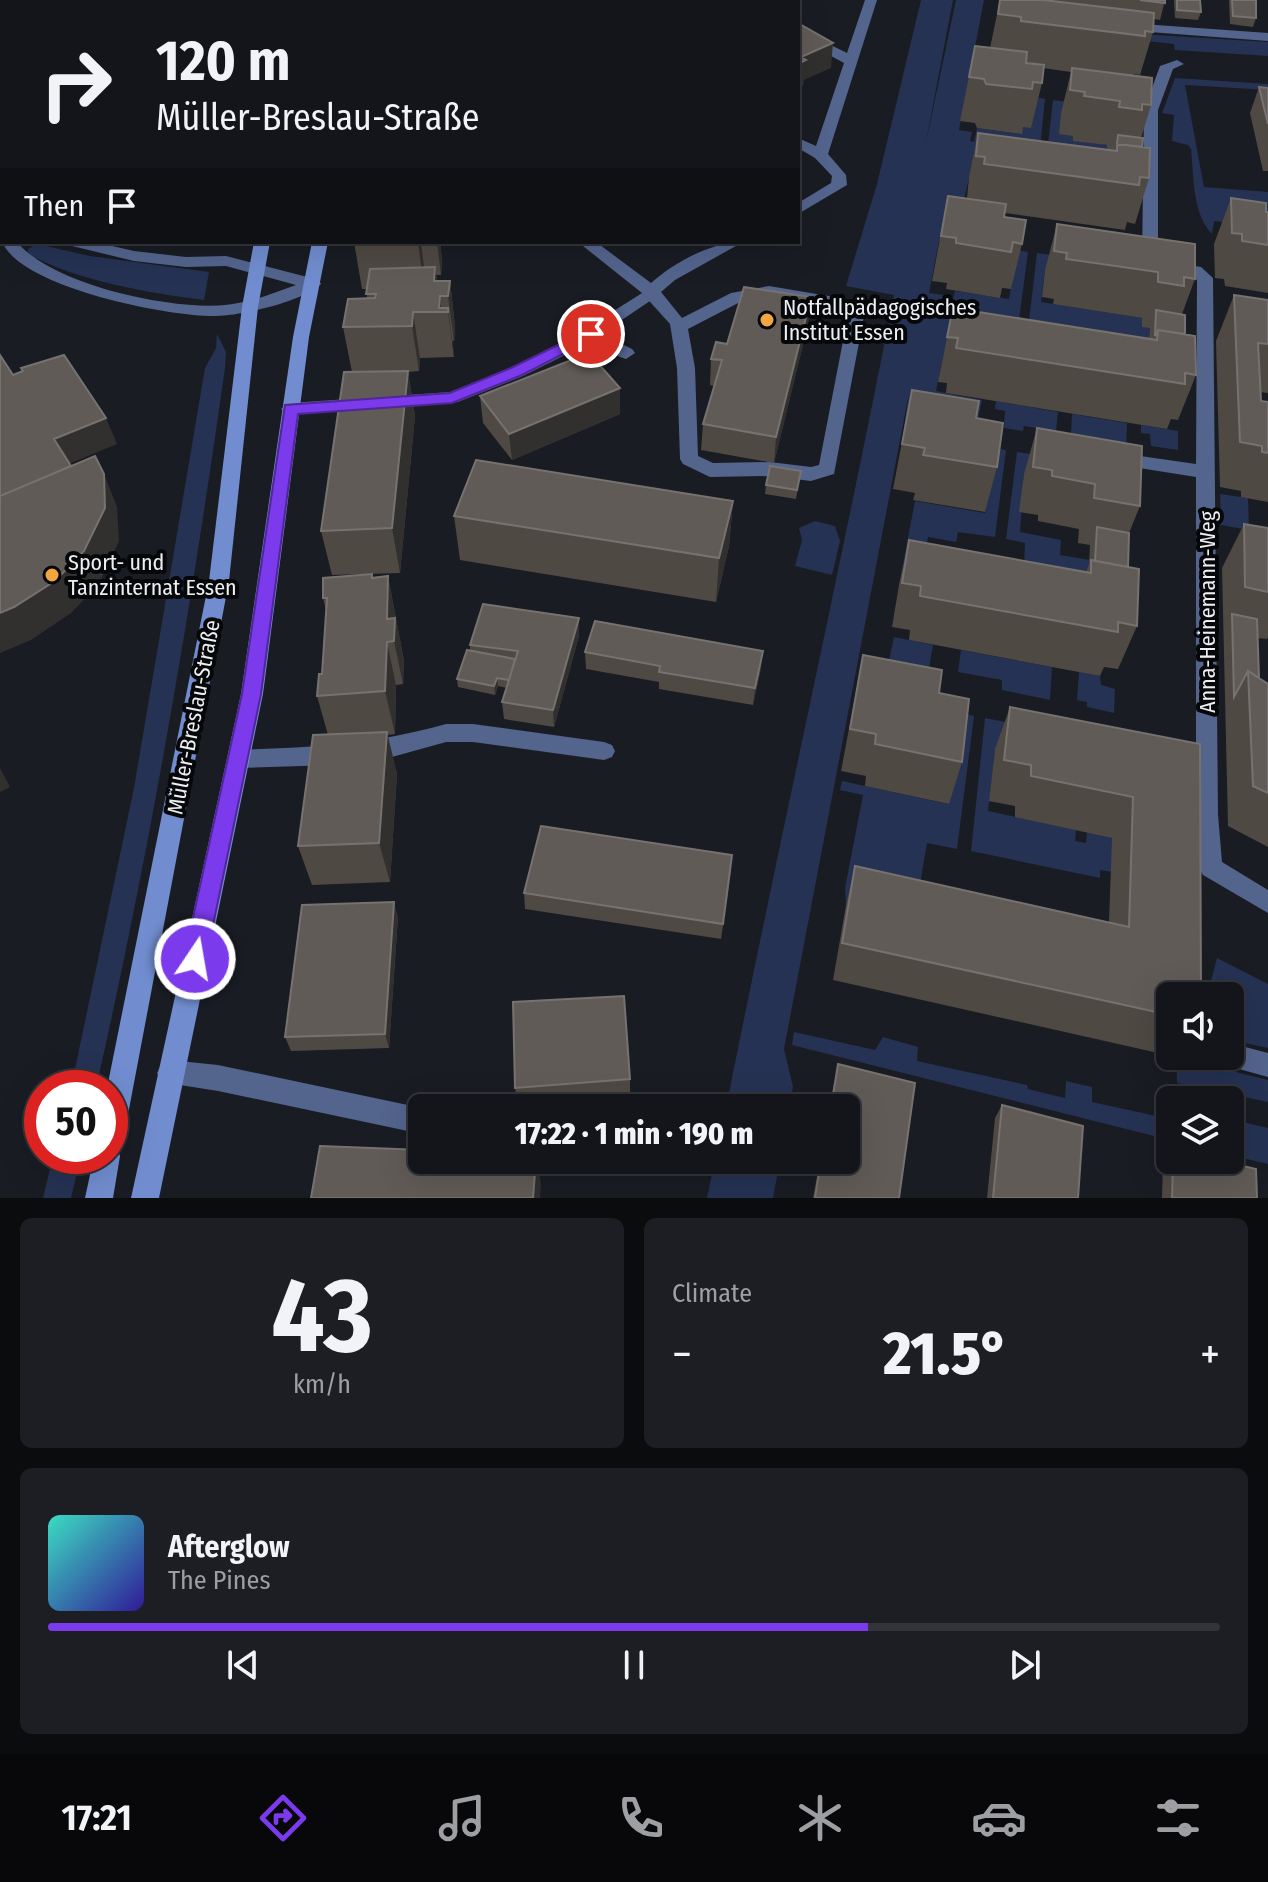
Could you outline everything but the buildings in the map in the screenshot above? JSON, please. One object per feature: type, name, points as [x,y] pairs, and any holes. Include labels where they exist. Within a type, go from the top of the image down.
[{"type":"main road","name":"Müller-Breslau-Straße","points":[[124,1070],[219,581],[250,307],[262,244]]},
{"type":"main road","points":[[145,1198],[254,680],[290,409],[320,244]]},
{"type":"main road","points":[[99,1198],[104,1174]]},
{"type":"street","points":[[820,155],[871,0]]},
{"type":"street","points":[[1120,27],[1268,37]]},
{"type":"street","points":[[800,34],[851,61]]},
{"type":"street","name":"Anna-Heinemann-Weg","points":[[1177,64],[1167,66],[1151,110],[1150,264],[1195,271],[1205,278],[1211,868],[1268,902]]},
{"type":"street","points":[[800,143],[820,155],[839,175],[839,185],[800,208]]},
{"type":"street","points":[[11,244],[28,263],[74,281],[139,300],[213,311],[250,307],[313,284]]},
{"type":"street","points":[[83,244],[134,256],[186,262],[226,261],[313,284]]},
{"type":"street","points":[[589,244],[650,293],[680,326],[689,459],[710,470],[770,469],[811,474],[827,469],[858,306],[769,291],[737,297],[680,326]]},
{"type":"street","points":[[290,409],[452,398],[517,372],[591,334],[669,276],[731,244]]},
{"type":"street","points":[[591,334],[626,353]]},
{"type":"street","points":[[1133,461],[1206,472]]},
{"type":"street","points":[[238,759],[333,756],[392,748],[446,733],[473,733],[604,751]]},
{"type":"street","points":[[1180,746],[1208,751]]},
{"type":"street","points":[[1244,1059],[1268,1065]]},
{"type":"street","points":[[170,1073],[218,1078],[408,1118]]},
{"type":"shaded area","points":[[921,0],[953,0],[925,147],[956,0],[984,0],[959,130],[972,132],[970,141],[974,142],[977,128],[1021,134],[1023,127],[1031,127],[1035,97],[1045,99],[1040,148],[1104,196],[969,178],[954,243],[939,241],[929,293],[943,295],[941,306],[951,307],[955,291],[1009,299],[1017,250],[1028,252],[1019,320],[944,353],[936,391],[982,400],[978,419],[903,436],[909,393],[784,1049],[793,1087],[792,1094],[729,1094],[894,295],[846,286],[877,184]]},
{"type":"shaded area","points":[[995,25],[1268,42],[1268,56],[1175,50],[1174,44]]},
{"type":"shaded area","points":[[1175,78],[1268,84],[1268,90],[1185,85],[1204,187],[1268,192],[1268,227],[1214,221],[1212,234],[1205,225],[1197,205],[1191,149],[1188,145],[1172,141],[1174,115],[1162,113]]},
{"type":"shaded area","points":[[1053,100],[1100,106],[1073,140],[1107,145],[1107,152],[1047,153]]},
{"type":"shaded area","points":[[37,244],[90,256],[209,272],[204,300],[136,289],[70,272],[28,254],[28,249]]},
{"type":"shaded area","points":[[1037,253],[1060,256],[1045,270],[1041,302],[1142,318],[1150,328],[1149,345],[1029,321]]},
{"type":"shaded area","points":[[217,334],[226,352],[225,368],[152,819],[100,1070],[75,1070],[134,788],[205,368],[216,348]]},
{"type":"shaded area","points":[[996,401],[1058,412],[1056,431],[1024,426],[1023,431],[1004,428],[1005,411],[995,409]]},
{"type":"shaded area","points":[[1072,414],[1127,423],[1126,450],[1103,439],[1071,434]]},
{"type":"shaded area","points":[[1141,425],[1178,431],[1178,450],[1151,446],[1150,434],[1141,433]]},
{"type":"shaded area","points":[[995,448],[1006,450],[995,537],[958,532],[956,542],[928,537],[924,563],[948,594],[899,585],[915,501],[985,513]]},
{"type":"shaded area","points":[[1017,452],[1044,456],[1024,474],[1020,532],[1061,540],[1060,555],[1090,560],[1089,572],[1024,566],[1025,543],[1006,539]]},
{"type":"shaded area","points":[[1220,494],[1248,498],[1249,530],[1221,525]]},
{"type":"shaded area","points":[[815,521],[835,526],[840,541],[832,575],[795,566],[802,540],[799,528]]},
{"type":"shaded area","points":[[894,637],[933,645],[929,668],[889,660]]},
{"type":"shaded area","points":[[961,650],[1052,667],[1050,700],[1002,690],[1002,680],[958,672]]},
{"type":"shaded area","points":[[1079,672],[1100,676],[1101,685],[1115,689],[1114,713],[1087,707],[1087,702],[1077,700]]},
{"type":"shaded area","points":[[961,713],[974,716],[957,849],[927,843],[920,884],[846,905],[845,888],[863,795],[840,790],[842,781],[948,804]]},
{"type":"shaded area","points":[[985,718],[1041,729],[995,750],[988,811],[1076,830],[1075,841],[1086,843],[1087,832],[1112,838],[1112,872],[1100,870],[1100,878],[971,851]]},
{"type":"shaded area","points":[[1217,958],[1268,984],[1268,1048],[1244,1043],[1244,982],[1211,982]]},
{"type":"shaded area","points":[[794,1032],[875,1050],[883,1037],[918,1047],[917,1061],[1027,1085],[1028,1089],[1065,1098],[1066,1081],[1092,1087],[1092,1102],[1156,1116],[1156,1136],[792,1045]]},
{"type":"shaded area","points":[[1176,1070],[1228,1070],[1268,1080],[1268,1102],[1244,1097],[1244,1086],[1177,1083]]},
{"type":"shaded area","points":[[1244,1122],[1268,1128],[1268,1164],[1244,1158]]},
{"type":"shaded area","points":[[49,1174],[77,1174],[71,1198],[43,1198]]},
{"type":"shaded area","points":[[712,1174],[777,1174],[773,1198],[707,1198]]},
{"type":"place","name":"Notfallpädagogisches Institut Essen","points":[[767,320]]},
{"type":"place","name":"Sport- und Tanzinternat Essen","points":[[52,575]]},
{"type":"route","points":[[195,959],[252,694],[290,409],[452,398],[517,372],[591,334]]}]
